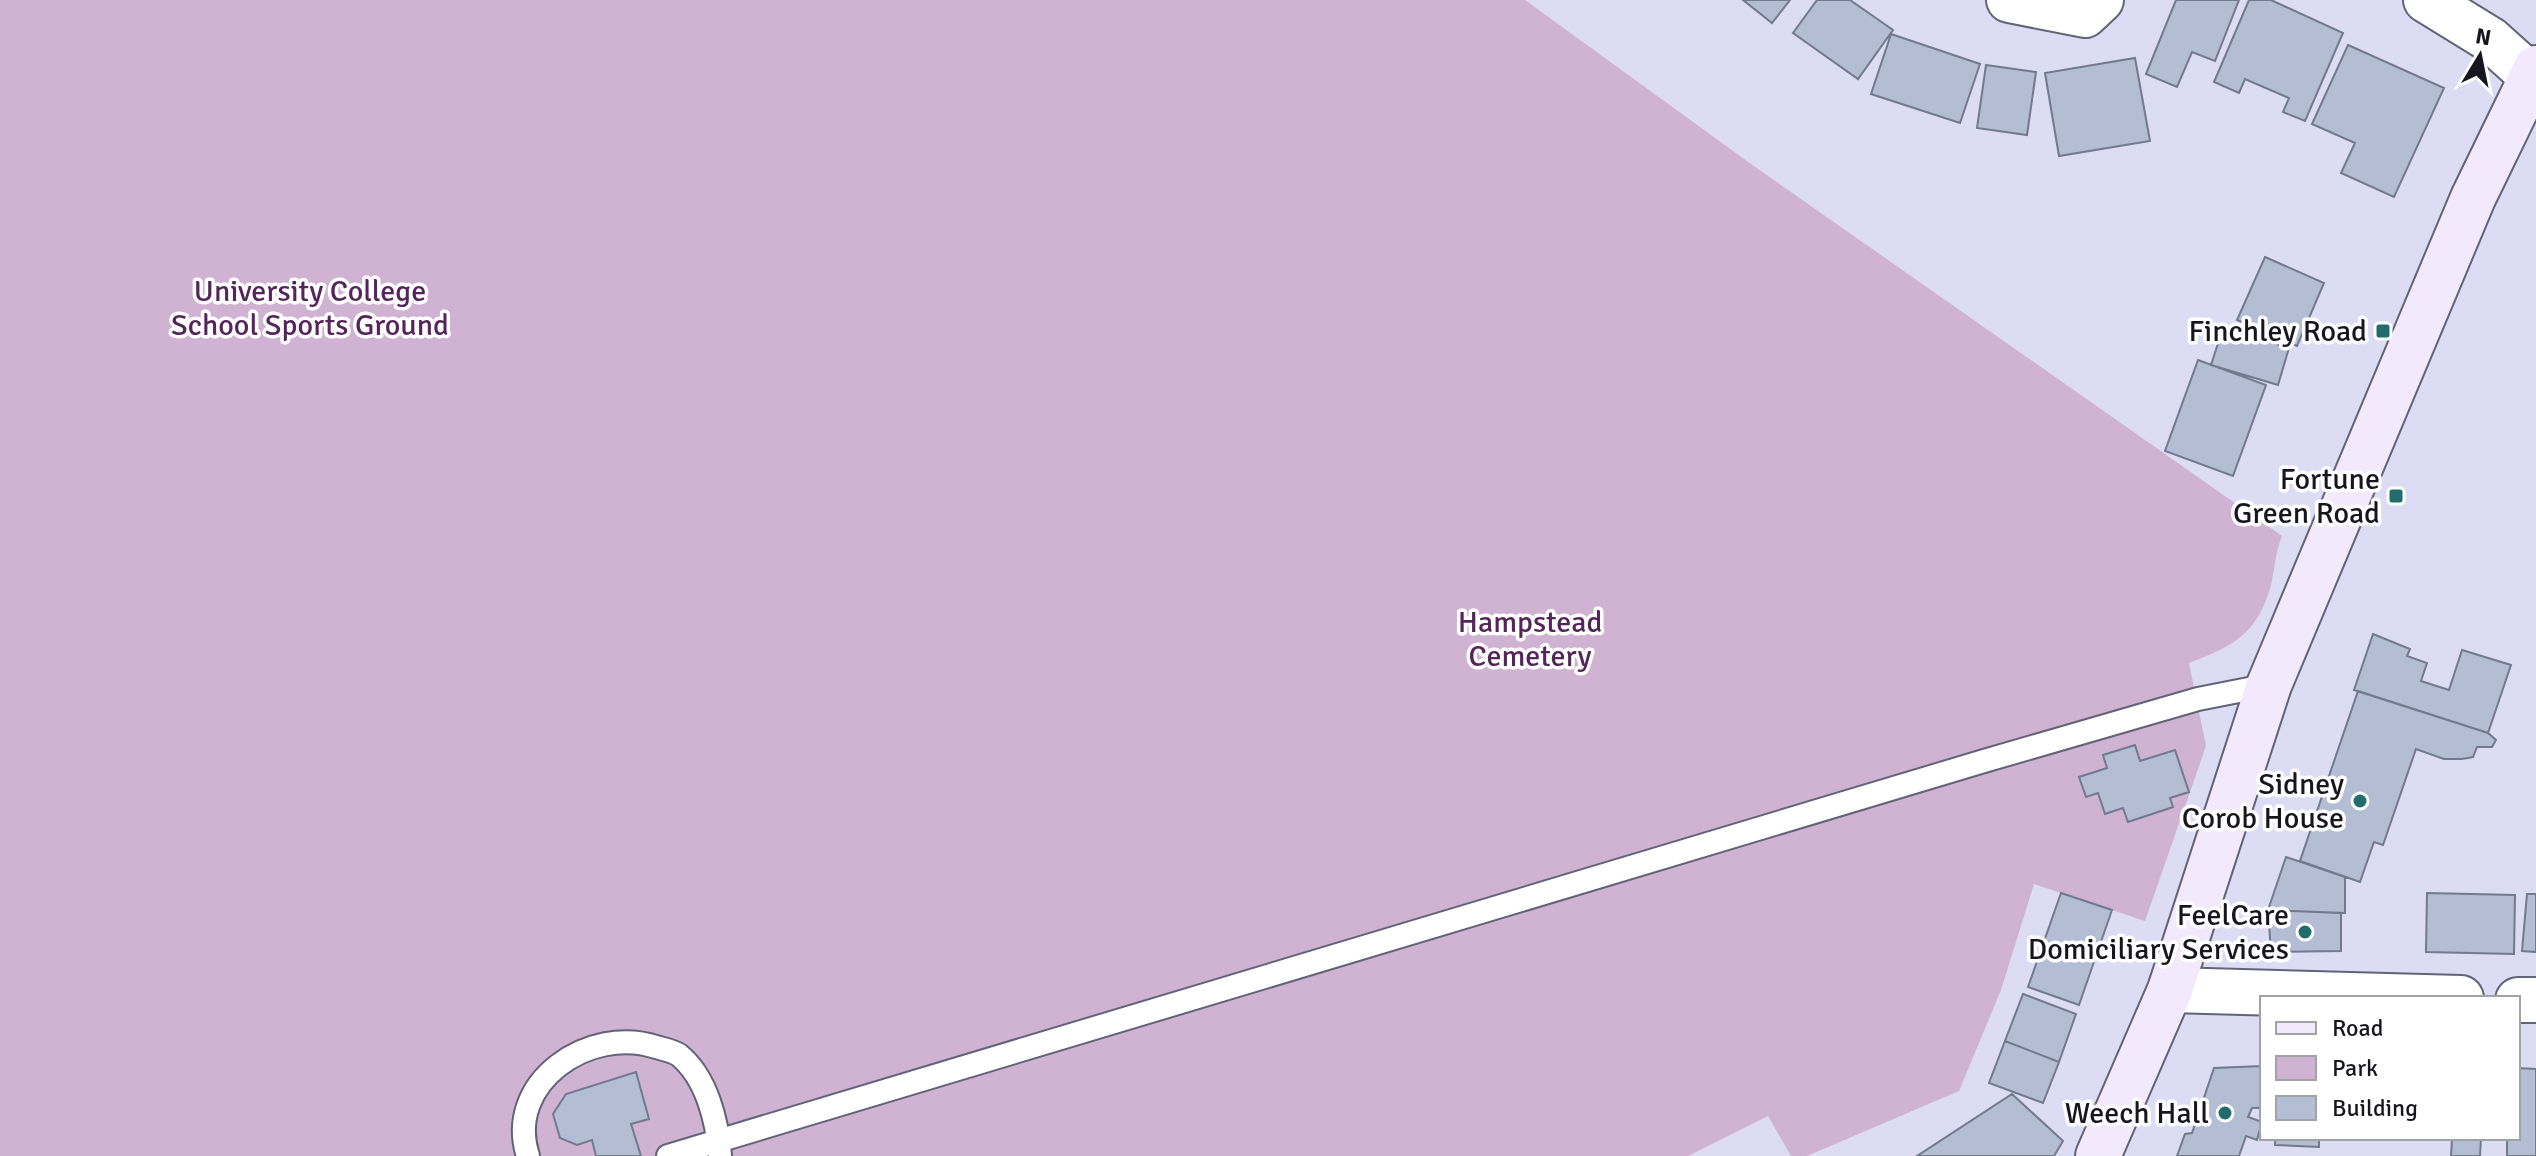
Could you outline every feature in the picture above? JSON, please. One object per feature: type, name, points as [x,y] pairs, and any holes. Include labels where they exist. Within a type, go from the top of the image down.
[{"type":"main road","points":[[2098,1156],[2170,990],[2269,685],[2473,198],[2534,72]]},
{"type":"street","points":[[2009,0],[2085,15],[2101,0]]},
{"type":"street","points":[[2426,0],[2491,40],[2534,72]]},
{"type":"street","points":[[2170,990],[2388,996]]},
{"type":"lane","points":[[668,1156],[720,1148],[1984,761],[2198,699],[2269,685]]},
{"type":"lane","points":[[528,1156],[523,1140],[527,1102],[554,1065],[595,1046],[639,1041],[678,1054],[701,1082],[720,1148]]},
{"type":"green space","name":"Hampstead Cemetery","points":[[0,0],[1525,0],[1751,164],[2282,536],[2271,585],[2251,627],[2231,644],[2189,663],[2206,746],[2145,921],[2034,884],[2001,990],[1959,1091],[1807,1156],[1791,1156],[1768,1116],[1688,1156],[0,1156]]},
{"type":"building","points":[[1743,0],[1790,0],[1772,23]]},
{"type":"building","points":[[1817,0],[1850,0],[1893,30],[1858,79],[1793,33]]},
{"type":"building","points":[[2176,0],[2239,0],[2215,61],[2192,52],[2177,87],[2146,74]]},
{"type":"building","points":[[2249,0],[2271,0],[2343,33],[2305,121],[2283,112],[2289,98],[2245,79],[2239,93],[2214,82]]},
{"type":"building","points":[[1891,34],[1980,64],[1960,123],[1871,94]]},
{"type":"building","points":[[2348,45],[2444,88],[2394,197],[2341,173],[2355,143],[2312,124]]},
{"type":"building","points":[[2135,58],[2150,141],[2059,156],[2045,73]]},
{"type":"building","points":[[1986,65],[2036,72],[2027,135],[1977,128]]},
{"type":"building","points":[[2265,257],[2324,283],[2297,346],[2237,320]]},
{"type":"building","points":[[2223,328],[2289,348],[2278,385],[2211,365]]},
{"type":"building","points":[[2198,360],[2266,385],[2233,476],[2165,451]]},
{"type":"building","points":[[2373,634],[2410,649],[2407,656],[2427,663],[2421,681],[2449,690],[2462,650],[2511,665],[2488,733],[2354,690]]},
{"type":"building","name":"Sidney Corob House","points":[[2358,691],[2488,733],[2496,740],[2492,747],[2477,747],[2473,757],[2462,759],[2444,759],[2416,749],[2383,845],[2374,842],[2360,882],[2300,861]]},
{"type":"building","points":[[2135,745],[2140,761],[2175,750],[2189,792],[2170,798],[2173,807],[2128,822],[2123,808],[2105,814],[2098,793],[2086,797],[2079,777],[2107,768],[2103,755]]},
{"type":"building","points":[[2286,857],[2345,877],[2345,913],[2268,910]]},
{"type":"building","points":[[2061,893],[2112,910],[2079,1005],[2028,987]]},
{"type":"building","points":[[2427,893],[2515,895],[2514,954],[2426,952]]},
{"type":"building","points":[[2527,894],[2536,894],[2536,952],[2522,951]]},
{"type":"building","name":"FeelCare Domiciliary Services","points":[[2268,910],[2341,913],[2341,951],[2271,952]]},
{"type":"building","points":[[2023,994],[2076,1014],[2059,1062],[2005,1041]]},
{"type":"building","points":[[2005,1041],[2059,1062],[2043,1103],[1989,1083]]},
{"type":"building","name":"Weech Hall","points":[[2260,1066],[2260,1108],[2252,1108],[2248,1117],[2260,1121],[2257,1140],[2246,1136],[2239,1156],[2177,1156],[2185,1134],[2192,1133],[2214,1068]]},
{"type":"building","points":[[2520,1068],[2536,1069],[2536,1156],[2507,1156],[2507,1140],[2520,1140]]},
{"type":"building","points":[[636,1072],[649,1119],[631,1124],[641,1156],[596,1156],[592,1140],[577,1145],[560,1138],[553,1114],[566,1094]]},
{"type":"building","points":[[2012,1094],[2063,1141],[2054,1156],[1917,1156]]},
{"type":"building","points":[[2275,1140],[2319,1140],[2319,1147],[2275,1145]]},
{"type":"building","points":[[2452,1140],[2481,1140],[2480,1156],[2451,1156]]},
{"type":"place","name":"Finchley Road","points":[[2383,331]]},
{"type":"place","name":"Fortune Green Road","points":[[2396,496]]},
{"type":"place","name":"Sidney Corob House","points":[[2360,801]]},
{"type":"place","name":"FeelCare Domiciliary Services","points":[[2305,932]]},
{"type":"place","name":"Weech Hall","points":[[2225,1113]]},
{"type":"park label","name":"University College School Sports Ground","points":[[310,308]]}]
